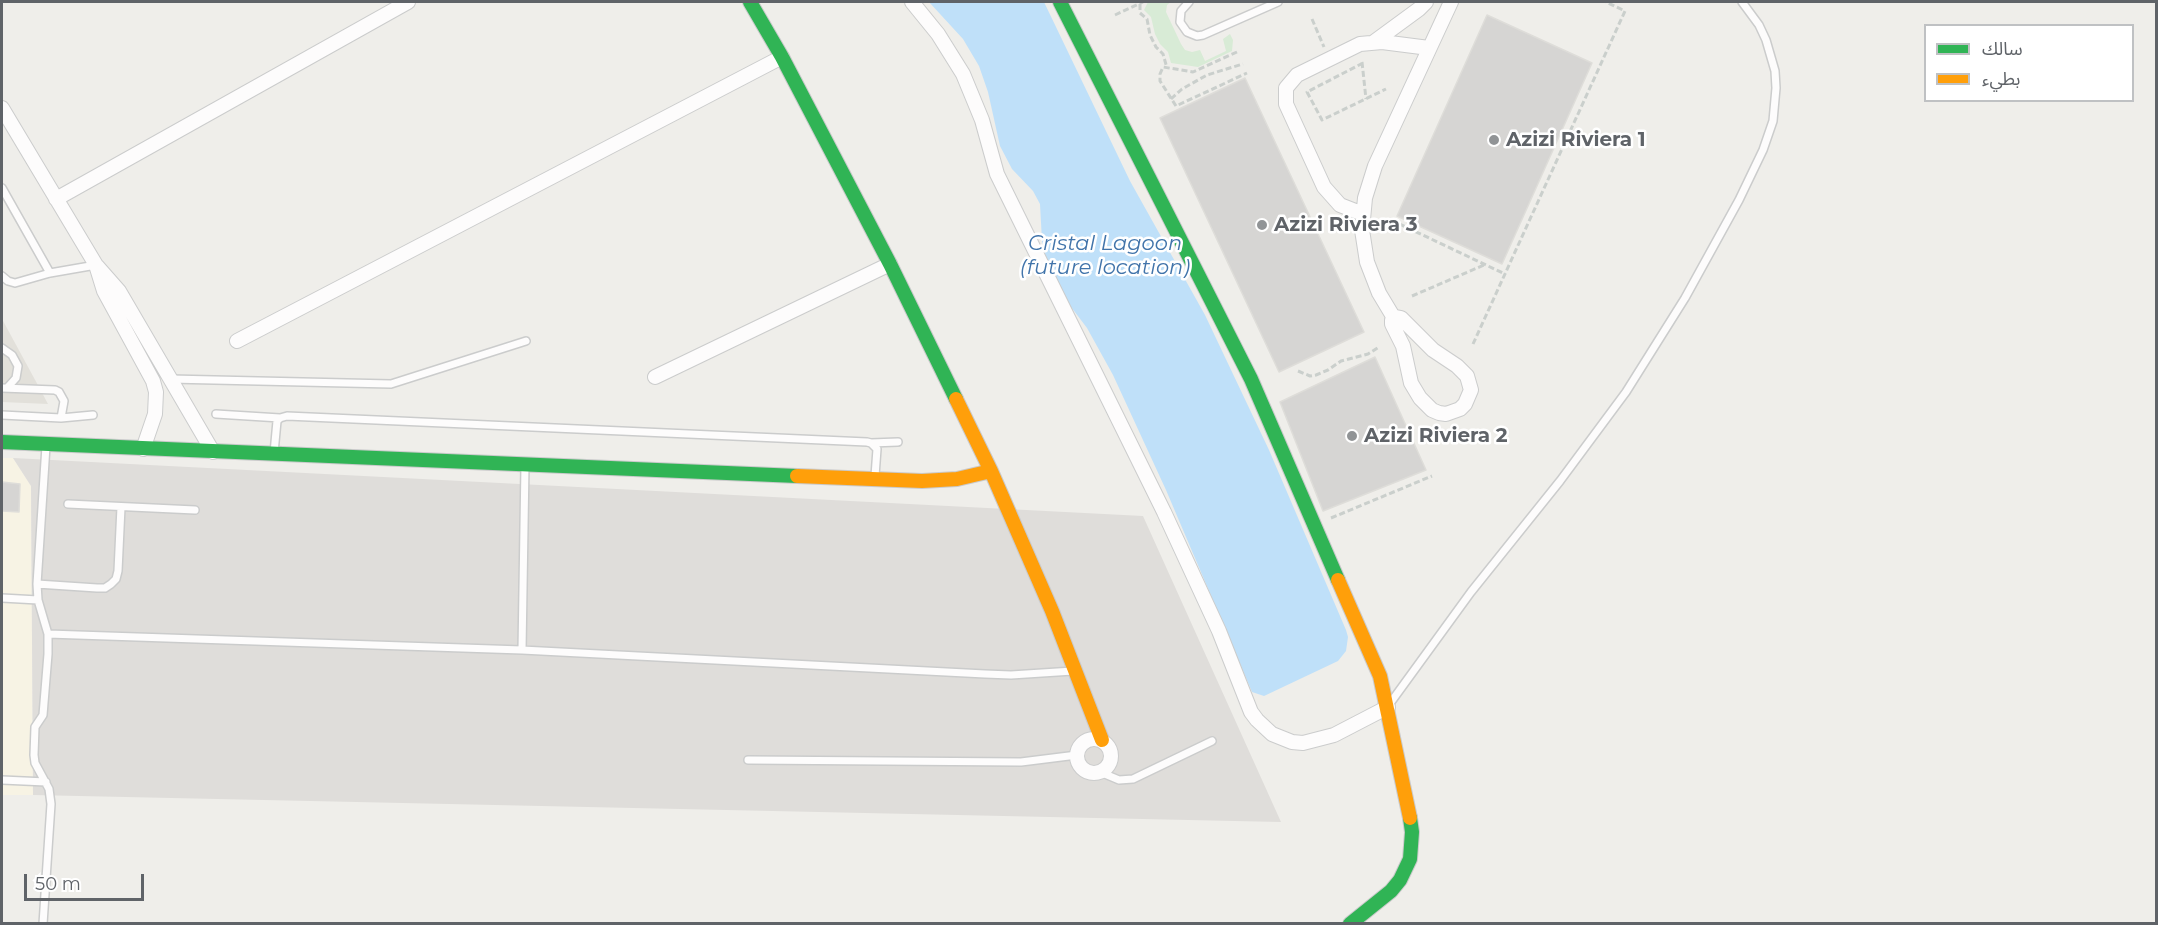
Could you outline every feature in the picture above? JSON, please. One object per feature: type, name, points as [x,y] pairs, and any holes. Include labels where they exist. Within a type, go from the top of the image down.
[{"type":"street","points":[[56,199],[408,2]]},
{"type":"street","points":[[750,2],[782,57],[890,264],[991,471],[1052,611],[1102,740],[1107,744],[1112,757],[1110,763],[1100,772],[1087,771],[1082,768],[1077,755],[1079,748],[1089,740],[1102,740]]},
{"type":"street","points":[[912,2],[938,34],[963,74],[982,120],[997,174],[1164,512],[1219,631],[1251,712],[1272,734],[1292,742],[1303,743],[1334,735],[1388,707]]},
{"type":"street","points":[[1060,2],[1228,330],[1274,428],[1380,676],[1410,814],[1412,832],[1410,859],[1400,880],[1391,891],[1350,924]]},
{"type":"street","points":[[1374,42],[1426,2]]},
{"type":"street","points":[[1394,318],[1401,318],[1433,350],[1457,366],[1467,376],[1471,390],[1466,404],[1460,409],[1454,413],[1439,413],[1432,410],[1420,398],[1411,383],[1403,346],[1392,324],[1394,318],[1379,293],[1367,262],[1362,230],[1367,190],[1375,166],[1450,2]]},
{"type":"street","points":[[1363,214],[1340,205],[1324,187],[1286,104],[1285,93],[1289,83],[1297,75],[1353,47],[1374,42],[1429,48]]},
{"type":"street","points":[[237,341],[782,57]]},
{"type":"street","points":[[2,108],[96,265],[119,291],[213,452]]},
{"type":"street","points":[[655,377],[890,264]]},
{"type":"street","points":[[96,265],[104,291],[148,369],[156,392],[155,414],[143,449]]},
{"type":"street","points":[[2,442],[939,481],[991,471]]},
{"type":"lane","points":[[1189,2],[1181,11],[1180,22],[1187,32],[1197,36],[1278,2]]},
{"type":"lane","points":[[1388,707],[1471,592],[1560,481],[1626,392],[1685,298],[1739,200],[1763,150],[1773,121],[1776,88],[1775,71],[1766,40],[1759,25],[1742,2]]},
{"type":"lane","points":[[2,188],[50,273]]},
{"type":"lane","points":[[2,276],[15,283],[50,273],[96,265]]},
{"type":"lane","points":[[170,379],[391,384],[526,341]]},
{"type":"lane","points":[[2,348],[12,355],[18,366],[16,378],[4,388]]},
{"type":"lane","points":[[4,388],[60,392],[64,401],[61,418]]},
{"type":"lane","points":[[216,414],[871,443],[898,442]]},
{"type":"lane","points":[[2,415],[61,418],[93,415]]},
{"type":"lane","points":[[274,454],[277,425],[280,418]]},
{"type":"lane","points":[[43,924],[51,804],[46,782],[37,767],[34,755],[35,727],[43,715],[48,634],[38,600],[37,584],[46,443]]},
{"type":"lane","points":[[871,443],[877,449],[875,479]]},
{"type":"lane","points":[[522,650],[525,465]]},
{"type":"lane","points":[[68,504],[195,510]]},
{"type":"lane","points":[[37,584],[97,588],[111,585],[116,579],[121,507]]},
{"type":"lane","points":[[2,598],[38,600]]},
{"type":"lane","points":[[48,634],[522,650],[985,674],[1076,670]]},
{"type":"lane","points":[[1100,772],[1119,780],[1133,779],[1212,741]]},
{"type":"lane","points":[[747,760],[1021,762],[1077,755]]},
{"type":"lane","points":[[2,780],[46,782]]},
{"type":"path","points":[[1473,344],[1625,11],[1606,2]]},
{"type":"path","points":[[1115,15],[1142,3]]},
{"type":"path","points":[[1142,3],[1140,12],[1147,19],[1153,41],[1163,54],[1168,68]]},
{"type":"path","points":[[1312,19],[1325,48]]},
{"type":"path","points":[[1237,52],[1193,72],[1163,68],[1160,77],[1176,106],[1247,72]]},
{"type":"path","points":[[1362,57],[1366,99]]},
{"type":"path","points":[[1362,63],[1307,92],[1322,120],[1386,89]]},
{"type":"path","points":[[1171,99],[1207,75],[1243,64]]},
{"type":"path","points":[[1391,220],[1505,274]]},
{"type":"path","points":[[1412,296],[1484,264]]},
{"type":"path","points":[[1298,371],[1310,376],[1316,375],[1341,361],[1368,354],[1379,347]]},
{"type":"path","points":[[1315,525],[1432,476]]},
{"type":"shaded area","points":[[2,319],[40,389],[48,404],[2,402]]},
{"type":"shaded area","points":[[2,458],[13,458],[31,486],[33,795],[2,795]]},
{"type":"shaded area","points":[[13,458],[1143,516],[1281,822],[33,795],[31,486]]},
{"type":"green space","points":[[1148,2],[1171,2],[1167,5],[1166,12],[1185,50],[1192,52],[1200,50],[1205,61],[1226,51],[1223,39],[1230,34],[1233,40],[1232,51],[1198,67],[1171,63],[1168,52],[1160,44],[1155,34],[1151,17],[1144,10]]},
{"type":"water","name":"Cristal Lagoon (future location)","points":[[929,2],[1044,2],[1130,181],[1205,315],[1269,450],[1346,630],[1348,637],[1346,651],[1338,661],[1264,696],[1252,692],[1166,490],[1113,375],[1087,328],[1062,295],[1048,267],[1042,241],[1040,204],[1033,191],[1012,169],[1000,146],[988,92],[979,66],[963,39]]},
{"type":"building","name":"Azizi Riviera 1","points":[[1487,15],[1592,63],[1502,264],[1397,216]]},
{"type":"building","name":"Azizi Riviera 3","points":[[1245,78],[1364,332],[1279,372],[1160,118]]},
{"type":"building","name":"Azizi Riviera 2","points":[[1375,357],[1426,470],[1323,511],[1280,402]]},
{"type":"building","points":[[2,482],[20,484],[19,512],[2,511]]},
{"type":"traffic: fast","points":[[750,2],[782,57],[890,264],[956,399]]},
{"type":"traffic: fast","points":[[1060,2],[1251,379],[1338,580]]},
{"type":"traffic: fast","points":[[2,442],[797,476]]},
{"type":"traffic: fast","points":[[1350,924],[1391,891],[1400,880],[1410,859],[1412,832],[1410,818]]},
{"type":"traffic: slow","points":[[956,399],[991,471],[1052,611],[1102,740]]},
{"type":"traffic: slow","points":[[797,476],[922,481],[957,479],[991,471]]},
{"type":"traffic: slow","points":[[1338,580],[1380,676],[1410,818]]},
{"type":"place","name":"Azizi Riviera 1","points":[[1494,140]]},
{"type":"place","name":"Azizi Riviera 3","points":[[1262,225]]},
{"type":"place","name":"Azizi Riviera 2","points":[[1352,436]]}]
